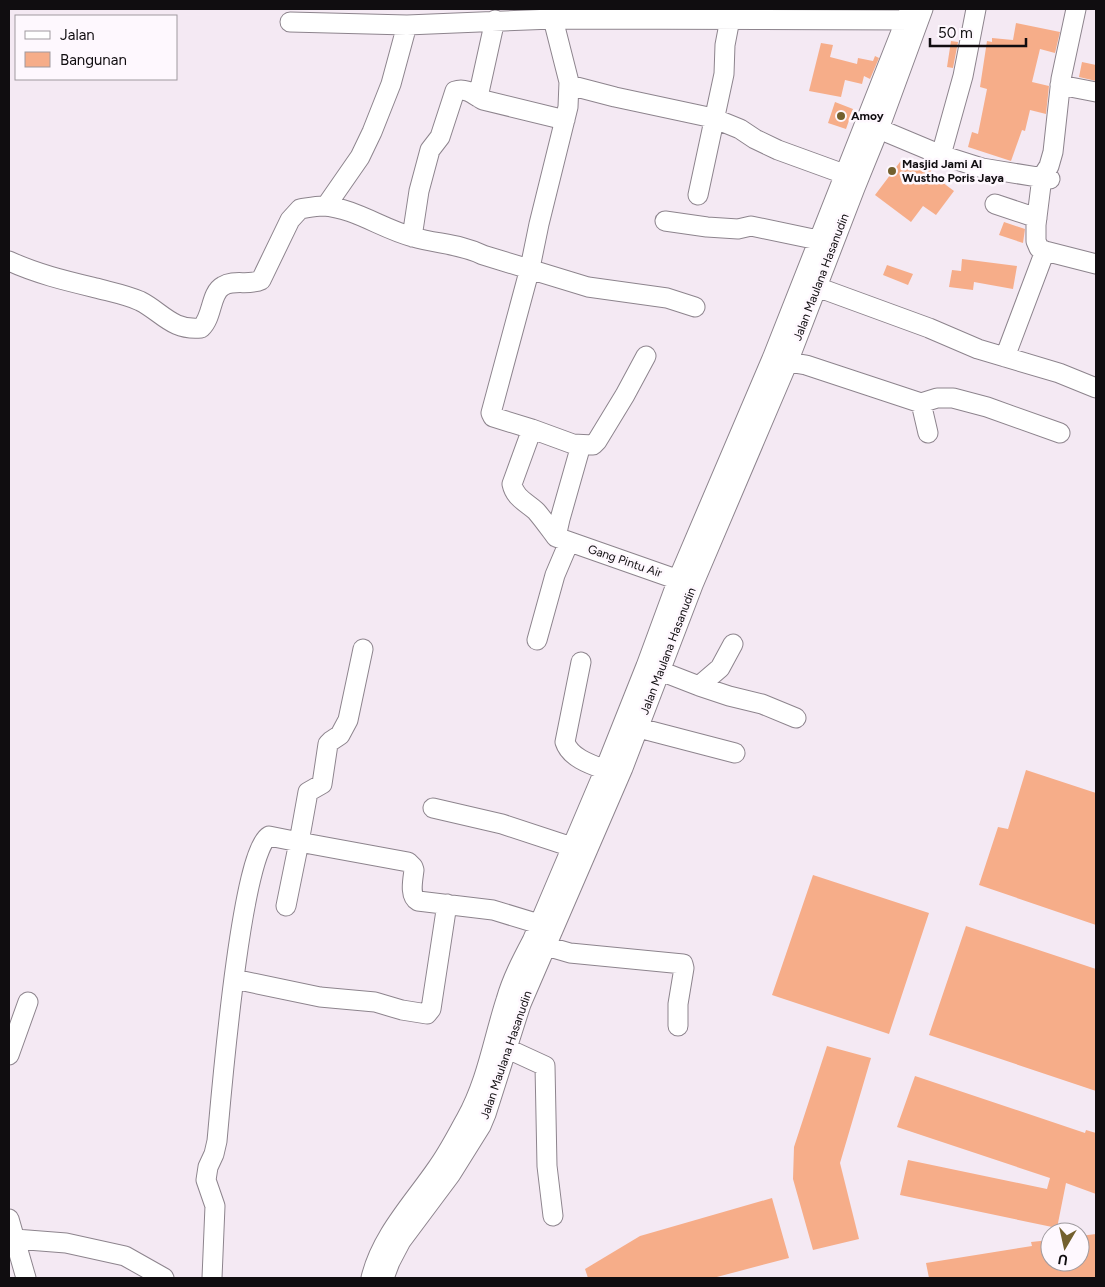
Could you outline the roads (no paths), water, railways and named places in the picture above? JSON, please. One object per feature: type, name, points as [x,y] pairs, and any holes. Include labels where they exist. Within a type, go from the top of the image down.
[{"type":"street","points":[[940,154],[963,76],[976,9]]},
{"type":"street","points":[[1076,9],[1060,85],[1053,152],[1037,218],[1036,241],[1039,248],[1046,251],[1096,264]]},
{"type":"street","points":[[290,22],[407,25],[495,20],[730,19],[914,14]]},
{"type":"street","name":"Jalan Maulana Hasanudin","points":[[384,1278],[401,1240],[445,1170],[478,1094],[500,1058],[514,1002],[612,772],[658,670],[685,582],[789,361],[820,287],[855,188],[872,126],[914,14]]},
{"type":"street","points":[[553,19],[569,85],[568,107],[530,268],[491,413],[493,417],[573,444],[593,445],[625,395],[646,356]]},
{"type":"street","points":[[698,195],[713,118],[724,74],[725,45],[730,19]]},
{"type":"street","points":[[478,97],[495,20]]},
{"type":"street","points":[[326,206],[360,157],[372,132],[391,84],[407,25]]},
{"type":"street","points":[[569,85],[713,118],[740,129],[778,150],[844,174]]},
{"type":"street","points":[[1060,85],[1096,92]]},
{"type":"street","points":[[412,237],[419,190],[430,150],[440,137],[455,91],[460,89],[473,93],[482,100],[565,120]]},
{"type":"street","points":[[872,126],[940,154],[982,168],[1046,178]]},
{"type":"street","name":"Jalan Maulana Hasanudin","points":[[820,287],[818,240],[844,174],[872,126]]},
{"type":"street","points":[[995,204],[1037,218]]},
{"type":"street","points":[[9,261],[49,276],[135,299],[169,321],[193,329],[202,328],[209,318],[216,294],[220,288],[231,283],[256,283],[261,280],[290,220],[300,208],[326,206],[354,213],[387,229],[412,237],[472,249],[483,255],[588,287],[668,298],[695,307]]},
{"type":"street","points":[[665,221],[707,227],[738,228],[751,226],[818,240]]},
{"type":"street","points":[[1004,357],[1046,251]]},
{"type":"street","points":[[820,287],[978,348],[1059,373],[1096,388]]},
{"type":"street","points":[[789,361],[921,403],[937,398],[953,398],[987,407],[1060,433]]},
{"type":"street","points":[[921,403],[928,433]]},
{"type":"street","points":[[532,429],[512,484],[514,492],[562,540]]},
{"type":"street","points":[[537,640],[555,575],[562,540],[560,519],[581,445]]},
{"type":"street","name":"Gang Pintu Air","points":[[562,540],[685,582]]},
{"type":"street","points":[[694,684],[720,668],[733,644]]},
{"type":"street","points":[[286,906],[308,792],[322,784],[328,744],[330,740],[340,735],[348,720],[363,649]]},
{"type":"street","points":[[582,662],[565,742],[567,749],[576,756],[612,772]]},
{"type":"street","points":[[658,670],[728,696],[762,704],[796,718]]},
{"type":"street","name":"Jalan Maulana Hasanudin","points":[[612,772],[649,731],[658,670]]},
{"type":"street","points":[[649,731],[735,753]]},
{"type":"street","points":[[433,808],[502,824],[580,849]]},
{"type":"street","points":[[212,1278],[215,1206],[206,1180],[208,1166],[214,1154],[217,1141],[234,979],[248,888],[255,860],[263,841],[271,836],[408,862],[414,870],[413,896],[415,900],[492,910],[546,926]]},
{"type":"street","points":[[234,979],[320,997],[375,1002],[402,1010],[426,1014],[431,1009],[447,904]]},
{"type":"street","name":"Jalan Maulana Hasanudin","points":[[514,1002],[546,946],[546,926]]},
{"type":"street","points":[[546,946],[570,953],[683,964],[678,1004],[678,1026]]},
{"type":"street","points":[[9,1055],[28,1002]]},
{"type":"street","points":[[500,1058],[545,1066],[548,1166],[553,1216]]},
{"type":"street","name":"Jalan Maulana Hasanudin","points":[[370,1278],[388,1236],[445,1170]]},
{"type":"street","points":[[9,1219],[26,1278]]},
{"type":"street","points":[[14,1239],[66,1243],[126,1256],[164,1278]]},
{"type":"place","name":"Amoy","points":[[841,116]]},
{"type":"place","name":"Masjid Jami Al Wustho Poris Jaya","points":[[892,171]]}]
